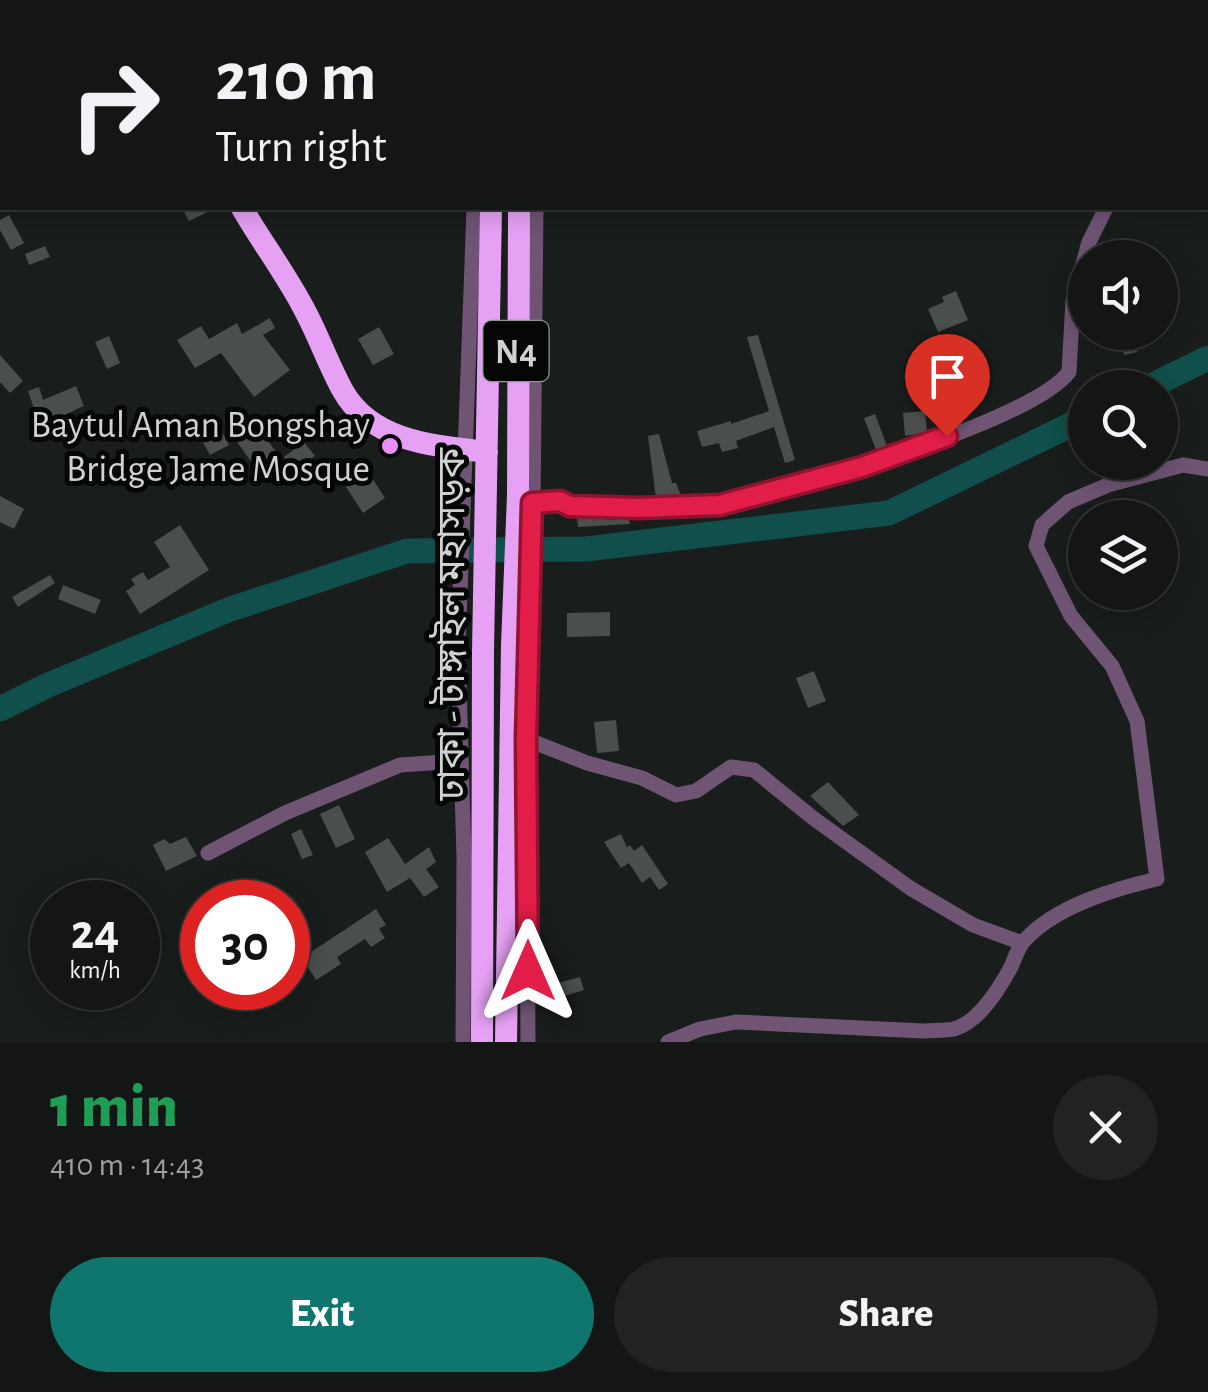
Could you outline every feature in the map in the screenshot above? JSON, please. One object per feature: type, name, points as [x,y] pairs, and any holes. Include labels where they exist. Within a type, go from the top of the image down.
[{"type":"highway","points":[[243,210],[302,304],[355,407],[377,425],[409,440],[476,451]]},
{"type":"highway","name":"N4","points":[[519,210],[516,329],[525,499]]},
{"type":"highway","name":"ঢাকা - টাঙ্গাইল মহাসড়ক","points":[[482,1042],[483,652],[488,490],[476,451],[491,212]]},
{"type":"highway","name":"ঢাকা - টাঙ্গাইল মহাসড়ক","points":[[506,1042],[512,645],[525,499]]},
{"type":"street","points":[[528,1042],[525,499],[536,210]]},
{"type":"street","points":[[525,499],[560,501],[570,506],[720,505],[862,467],[976,426],[1052,388],[1070,372],[1072,300],[1090,242],[1105,210]]},
{"type":"street","points":[[463,1042],[464,858],[458,647],[462,524],[476,451]]},
{"type":"street","points":[[668,1042],[700,1029],[736,1022],[954,1029],[971,1021],[991,998],[1022,942],[1042,924],[1074,906],[1157,879],[1136,721],[1112,666],[1071,616],[1036,546],[1042,524],[1068,502],[1108,485],[1183,466],[1208,469]]},
{"type":"street","points":[[526,739],[586,763],[642,778],[676,795],[696,792],[732,767],[754,770],[812,818],[910,888],[974,925],[1022,942]]},
{"type":"street","points":[[208,853],[285,813],[400,766],[459,761]]},
{"type":"building","points":[[183,210],[212,210],[189,221]]},
{"type":"building","points":[[9,215],[24,243],[11,250],[0,230],[0,220]]},
{"type":"building","points":[[45,246],[50,257],[29,265],[25,254]]},
{"type":"building","points":[[956,291],[968,320],[938,332],[928,309]]},
{"type":"building","points":[[270,318],[275,328],[263,335],[290,370],[254,397],[221,353],[195,368],[177,340],[201,326],[209,339],[237,323],[242,334]]},
{"type":"building","points":[[379,327],[394,354],[373,365],[358,339]]},
{"type":"building","points":[[758,335],[795,460],[785,463],[774,427],[736,441],[738,448],[722,452],[719,443],[702,447],[697,431],[769,411],[747,337]]},
{"type":"building","points":[[109,336],[120,363],[107,369],[95,342]]},
{"type":"building","points":[[0,355],[23,381],[10,393],[0,382]]},
{"type":"building","points":[[76,386],[84,406],[51,421],[55,431],[43,435],[28,391],[39,387],[43,400]]},
{"type":"building","points":[[925,411],[927,432],[905,436],[903,413]]},
{"type":"building","points":[[875,414],[887,446],[876,450],[864,418]]},
{"type":"building","points":[[215,419],[229,445],[210,455],[196,430]]},
{"type":"building","points":[[256,424],[276,452],[255,467],[235,439]]},
{"type":"building","points":[[659,434],[672,483],[676,483],[682,498],[656,498],[648,436]]},
{"type":"building","points":[[304,442],[315,456],[295,472],[284,457]]},
{"type":"building","points":[[368,472],[385,498],[363,513],[346,487]]},
{"type":"building","points":[[0,496],[24,509],[14,529],[0,522]]},
{"type":"building","points":[[577,518],[629,520],[630,524],[578,527]]},
{"type":"building","points":[[180,525],[209,570],[140,614],[126,591],[135,585],[131,579],[143,572],[148,580],[170,567],[154,542]]},
{"type":"building","points":[[50,575],[55,583],[18,607],[12,597]]},
{"type":"building","points":[[63,585],[101,600],[95,614],[58,599]]},
{"type":"building","points":[[610,612],[610,636],[567,637],[567,613]]},
{"type":"building","points":[[814,671],[826,701],[808,708],[796,678]]},
{"type":"building","points":[[616,720],[619,751],[597,753],[594,722]]},
{"type":"building","points":[[828,782],[859,815],[843,826],[810,796]]},
{"type":"building","points":[[339,805],[355,839],[336,848],[320,814]]},
{"type":"building","points":[[301,829],[313,855],[302,859],[291,834]]},
{"type":"building","points":[[621,834],[627,847],[630,845],[634,851],[642,845],[668,884],[659,890],[650,877],[642,883],[629,863],[621,868],[604,842]]},
{"type":"building","points":[[186,837],[197,856],[166,871],[153,845],[164,839],[170,844]]},
{"type":"building","points":[[388,838],[405,864],[429,847],[436,862],[426,869],[439,887],[424,897],[410,878],[387,892],[365,852]]},
{"type":"building","points":[[376,909],[386,925],[379,929],[385,938],[371,947],[365,939],[337,957],[341,964],[316,980],[310,971],[310,953]]},
{"type":"building","points":[[580,977],[584,990],[558,998],[554,984]]},
{"type":"waterway","points":[[1178,373],[1208,358]]},
{"type":"waterway","points":[[0,709],[228,610],[407,551],[586,549],[889,513],[1068,426]]},
{"type":"place","name":"Baytul Aman Bongshay Bridge Jame Mosque","points":[[390,446]]},
{"type":"route","points":[[528,971],[526,739],[532,503],[560,501],[570,506],[639,508],[720,505],[862,467],[947,436]]}]
